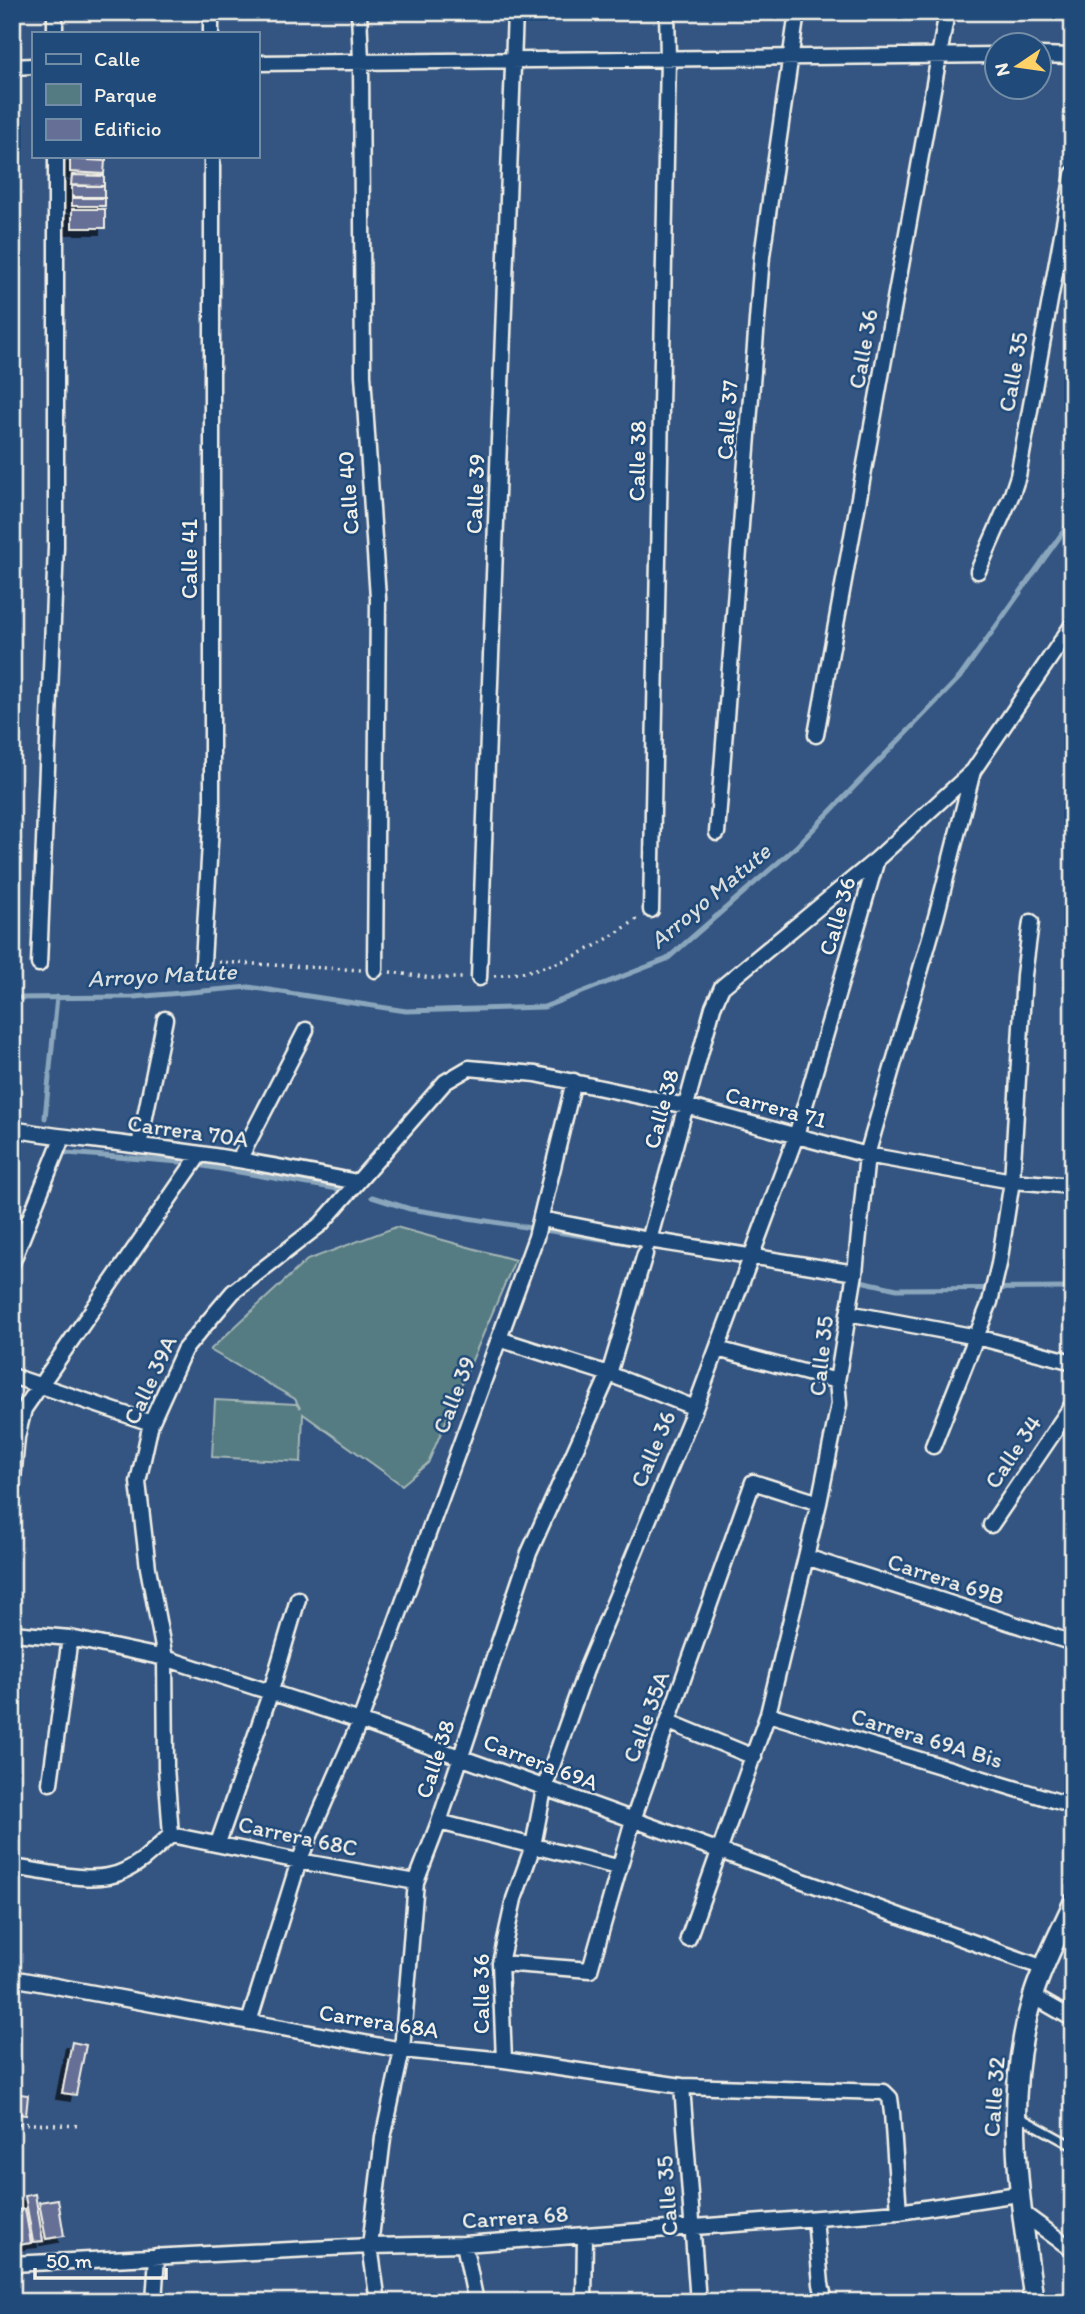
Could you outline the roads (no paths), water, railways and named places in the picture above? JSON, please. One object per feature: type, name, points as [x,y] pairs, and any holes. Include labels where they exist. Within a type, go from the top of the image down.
[{"type":"street","points":[[55,12],[55,32]]},
{"type":"street","points":[[211,12],[211,32]]},
{"type":"street","name":"Calle 40","points":[[359,12],[363,376],[378,598],[375,970]]},
{"type":"street","name":"Calle 39","points":[[479,978],[514,12]]},
{"type":"street","name":"Calle 38","points":[[651,910],[667,12]]},
{"type":"street","name":"Calle 37","points":[[717,833],[762,256],[797,12]]},
{"type":"street","name":"Calle 36","points":[[816,735],[947,12]]},
{"type":"street","points":[[259,63],[984,55]]},
{"type":"street","points":[[1054,55],[1073,56]]},
{"type":"street","points":[[12,67],[32,66]]},
{"type":"street","points":[[39,964],[55,547],[56,158]]},
{"type":"street","name":"Calle 41","points":[[203,962],[212,809],[212,158]]},
{"type":"street","name":"Calle 35","points":[[978,571],[1012,495],[1017,475],[1073,174]]},
{"type":"street","points":[[877,859],[973,771],[1073,624]]},
{"type":"street","name":"Calle 35","points":[[688,1939],[768,1714],[819,1503],[839,1404],[837,1381],[853,1279],[867,1155],[936,917],[973,771]]},
{"type":"street","name":"Calle 38","points":[[378,2302],[370,2246],[383,2138],[402,2050],[416,1882],[439,1822],[529,1553],[609,1374],[713,1007],[722,987],[877,859]]},
{"type":"street","name":"Calle 36","points":[[504,2060],[500,1963],[514,1899],[533,1846],[544,1789],[586,1670],[695,1408],[796,1136],[877,859]]},
{"type":"street","points":[[933,1446],[977,1338],[994,1284],[1012,1181],[1024,975],[1031,922]]},
{"type":"street","points":[[139,1146],[165,1019]]},
{"type":"street","points":[[239,1160],[306,1030]]},
{"type":"street","name":"Carrera 71","points":[[469,1069],[536,1074],[574,1081],[686,1106],[867,1155],[1012,1181],[1073,1186]]},
{"type":"street","name":"Calle 39A","points":[[171,1835],[166,1767],[165,1658],[148,1568],[138,1482],[150,1423],[184,1350],[233,1292],[321,1224],[445,1082],[458,1072],[469,1069]]},
{"type":"street","name":"Calle 39","points":[[249,2022],[299,1861],[360,1721],[539,1227],[574,1081]]},
{"type":"street","name":"Carrera 70A","points":[[12,1129],[62,1138],[200,1154],[357,1182]]},
{"type":"street","points":[[12,1264],[62,1138]]},
{"type":"street","points":[[12,1490],[17,1437],[24,1409],[200,1154]]},
{"type":"street","points":[[539,1227],[853,1279]]},
{"type":"street","points":[[848,1313],[977,1338],[1073,1362]]},
{"type":"street","points":[[499,1339],[609,1374],[695,1408]]},
{"type":"street","points":[[717,1349],[837,1381]]},
{"type":"street","points":[[12,1376],[150,1423]]},
{"type":"street","name":"Calle 34","points":[[991,1525],[1073,1404]]},
{"type":"street","name":"Calle 35A","points":[[500,1963],[590,1970],[617,1867],[753,1482],[819,1503]]},
{"type":"street","name":"Carrera 69B","points":[[806,1558],[1073,1643]]},
{"type":"street","points":[[218,1843],[270,1694],[298,1599]]},
{"type":"street","name":"Carrera 69A","points":[[12,1633],[70,1638],[165,1658],[360,1721],[1044,1968]]},
{"type":"street","points":[[50,1783],[70,1638]]},
{"type":"street","name":"Carrera 69A Bis","points":[[768,1714],[1073,1806]]},
{"type":"street","points":[[669,1722],[754,1757]]},
{"type":"street","points":[[439,1822],[617,1867]]},
{"type":"street","points":[[12,1867],[92,1878],[111,1877],[143,1860],[171,1835]]},
{"type":"street","name":"Carrera 68C","points":[[171,1835],[416,1882]]},
{"type":"street","name":"Calle 32","points":[[1034,2302],[1018,2194],[1014,2134],[1023,2041],[1033,1996],[1073,1903]]},
{"type":"street","name":"Carrera 68A","points":[[12,1979],[402,2050],[504,2060],[681,2086],[884,2092],[890,2098],[892,2113],[899,2212]]},
{"type":"street","points":[[1033,1996],[1073,2019]]},
{"type":"street","name":"Calle 35","points":[[681,2086],[698,2302]]},
{"type":"street","name":"Carrera 68","points":[[12,2264],[585,2236],[899,2212],[1018,2194]]},
{"type":"street","points":[[1021,2212],[1073,2250]]},
{"type":"street","points":[[815,2219],[825,2302]]},
{"type":"street","points":[[584,2302],[585,2236]]},
{"type":"street","points":[[464,2244],[477,2302]]},
{"type":"street","points":[[154,2302],[158,2256]]},
{"type":"lane","points":[[1016,2114],[1073,2146]]},
{"type":"waterway","name":"Arroyo Matute","points":[[12,998],[134,997],[249,987],[406,1011],[544,1007],[667,959],[796,847],[960,677],[1073,518]]},
{"type":"waterway","points":[[45,1118],[57,997]]},
{"type":"waterway","points":[[67,1153],[180,1162]]},
{"type":"waterway","points":[[204,1166],[344,1190]]},
{"type":"waterway","points":[[372,1197],[410,1209],[646,1246]]},
{"type":"waterway","points":[[856,1280],[897,1289],[1073,1288]]}]
